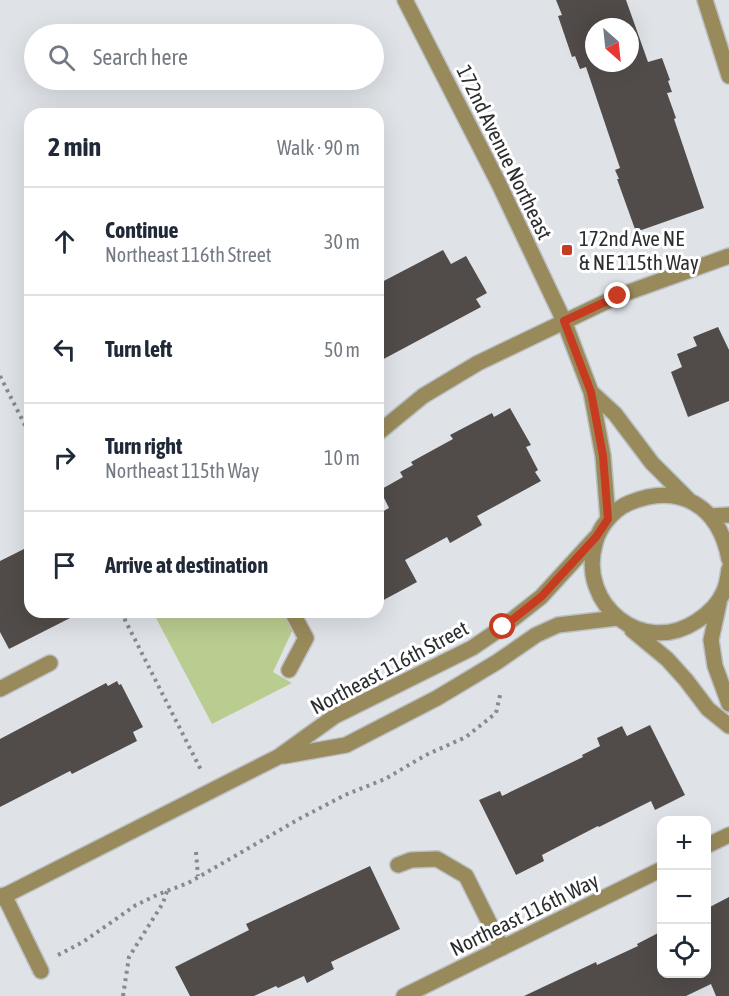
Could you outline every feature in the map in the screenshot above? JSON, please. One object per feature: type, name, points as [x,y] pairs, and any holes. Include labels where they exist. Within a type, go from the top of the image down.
[{"type":"street","name":"172nd Avenue Northeast","points":[[405,0],[499,184],[564,321],[591,392],[603,456],[608,519]]},
{"type":"street","points":[[705,0],[729,76]]},
{"type":"street","points":[[384,428],[423,396],[478,363],[618,296],[729,256]]},
{"type":"street","name":"172nd Avenue Northeast","points":[[591,392],[615,414],[652,463],[690,501],[711,516]]},
{"type":"street","points":[[608,519],[625,505],[646,496],[668,495],[690,501]]},
{"type":"street","points":[[729,515],[711,516],[725,539],[729,559]]},
{"type":"street","name":"Northeast 116th Street","points":[[2,896],[278,757],[335,716],[472,648],[541,597],[596,537],[608,519]]},
{"type":"street","points":[[596,537],[591,572],[600,597],[621,621],[667,660],[708,709],[729,726]]},
{"type":"street","points":[[729,569],[711,640],[715,666],[729,704]]},
{"type":"street","points":[[621,621],[645,632],[668,633],[689,627],[707,615],[725,591]]},
{"type":"street","points":[[289,670],[306,638],[295,618]]},
{"type":"street","name":"Northeast 116th Street","points":[[278,757],[346,745],[437,698],[497,662],[536,635],[558,625],[621,621]]},
{"type":"street","points":[[0,689],[50,663]]},
{"type":"street","points":[[711,844],[729,835]]},
{"type":"street","points":[[398,865],[411,860],[437,859],[466,876],[502,948]]},
{"type":"street","name":"Northeast 116th Way","points":[[404,996],[660,870]]},
{"type":"street","points":[[2,896],[40,968]]},
{"type":"path","points":[[0,376],[24,423]]},
{"type":"path","points":[[124,618],[212,790]]},
{"type":"path","points":[[40,968],[83,942],[136,905],[188,883],[299,819],[345,795],[385,779],[426,755],[466,737],[496,713],[501,691]]},
{"type":"path","points":[[196,852],[198,876]]},
{"type":"path","points":[[123,996],[129,957],[163,903],[168,890]]},
{"type":"green space","points":[[156,618],[287,618],[294,627],[273,672],[292,683],[212,724]]},
{"type":"building","points":[[556,0],[626,0],[632,18],[585,18],[585,67],[580,69],[575,56],[572,57],[558,16],[562,15]]},
{"type":"building","points":[[639,37],[648,62],[662,58],[670,80],[668,81],[672,92],[667,93],[676,118],[674,119],[704,208],[636,232],[617,179],[619,179],[615,170],[620,168],[588,72],[639,72]]},
{"type":"building","points":[[443,250],[451,264],[466,256],[487,293],[476,299],[481,307],[384,359],[384,281]]},
{"type":"building","points":[[718,327],[729,350],[729,401],[688,417],[671,372],[682,367],[677,354],[697,346],[693,337]]},
{"type":"building","points":[[510,408],[531,445],[526,447],[538,470],[535,472],[541,481],[477,516],[482,525],[450,543],[447,537],[405,560],[417,582],[384,600],[384,511],[389,508],[384,498],[384,488],[403,477],[400,472],[413,465],[411,462],[453,439],[450,435],[492,413],[494,417]]},
{"type":"building","points":[[24,549],[24,618],[70,618],[9,649],[0,632],[0,561]]},
{"type":"building","points":[[117,681],[119,685],[121,684],[143,727],[133,732],[137,741],[72,774],[70,771],[0,807],[0,739],[106,683],[108,686]]},
{"type":"building","points":[[650,725],[685,795],[655,810],[651,801],[598,826],[542,855],[544,861],[516,875],[479,800],[500,791],[502,796],[583,757],[582,755],[600,746],[597,738],[622,726],[627,736]]},
{"type":"building","points":[[370,866],[400,929],[331,962],[334,969],[307,983],[304,976],[254,996],[190,996],[175,967],[249,930],[246,924]]},
{"type":"building","points":[[729,897],[729,996],[716,996],[711,984],[686,996],[524,996],[596,962],[597,965],[638,946],[637,944],[657,934],[657,978],[711,978],[711,906]]},
{"type":"place","name":"172nd Ave NE & NE 115th Way","points":[[567,250]]},
{"type":"route","points":[[503,627],[541,597],[596,537],[608,519],[603,456],[591,392],[564,321],[618,296]]}]
